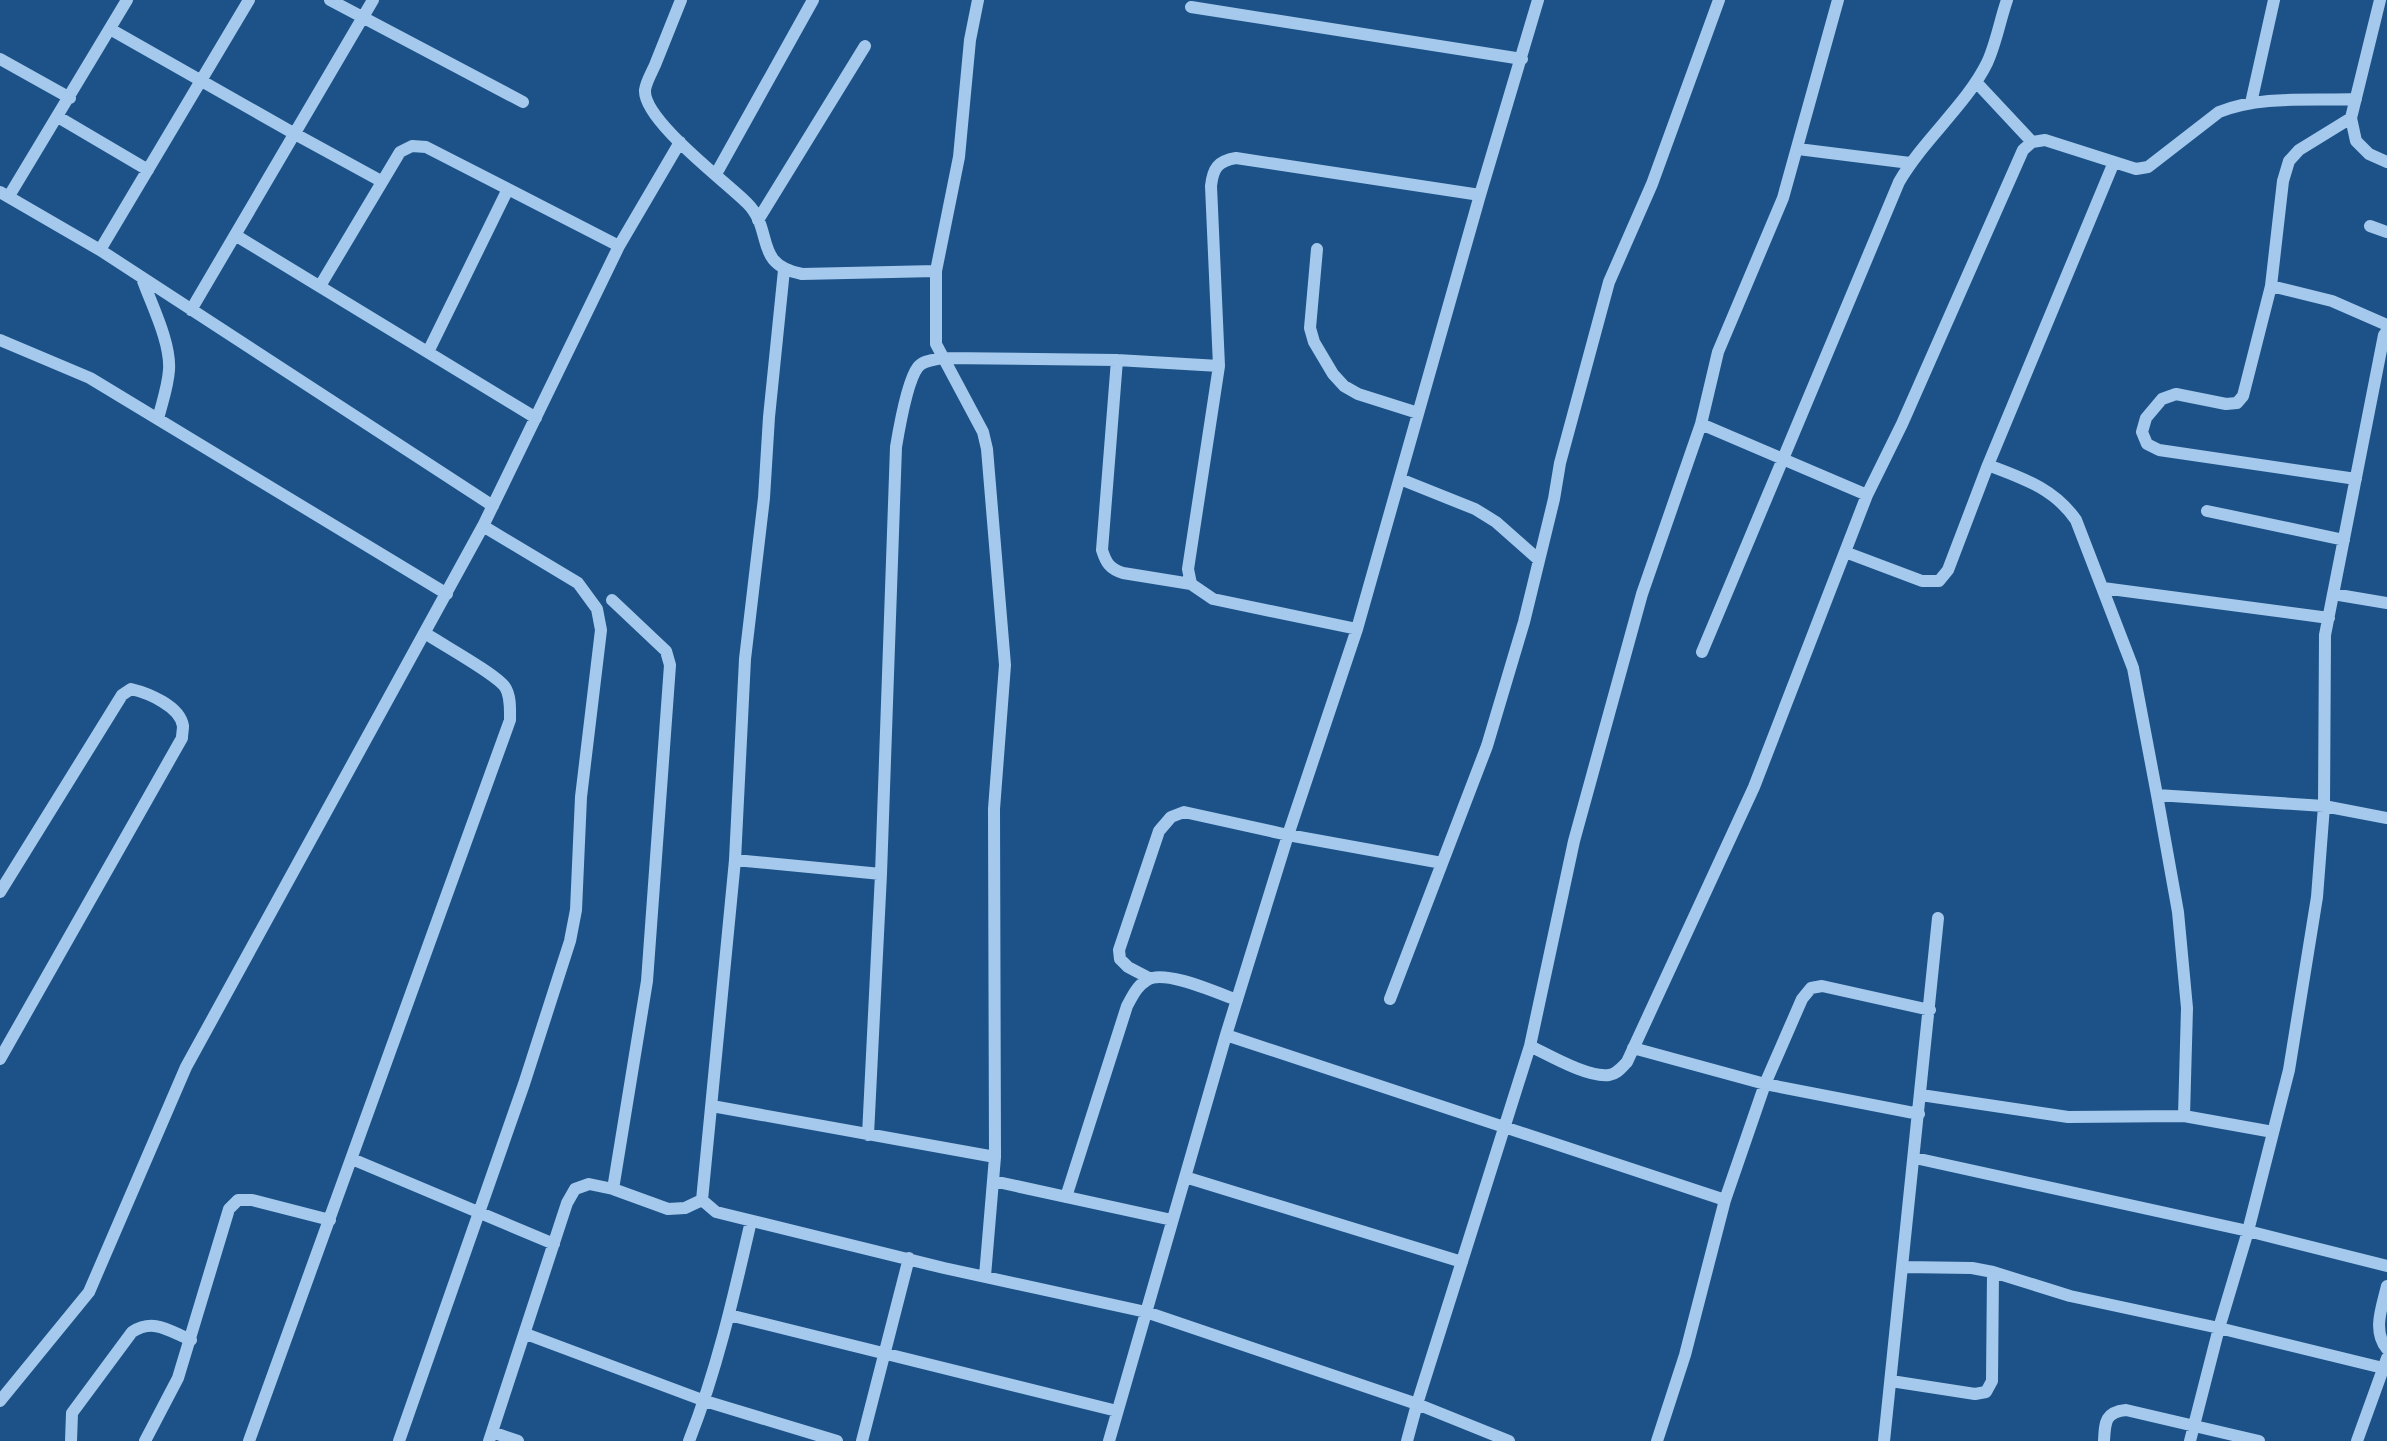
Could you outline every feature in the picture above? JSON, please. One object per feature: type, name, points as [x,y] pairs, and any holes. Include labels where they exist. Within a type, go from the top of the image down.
[{"type":"street","points":[[127,0],[70,98],[5,194],[100,250],[493,506]]},
{"type":"street","points":[[100,250],[249,0]]},
{"type":"street","points":[[330,0],[523,102]]},
{"type":"street","points":[[191,310],[373,0]]},
{"type":"street","points":[[681,0],[645,89],[649,106],[660,122],[680,142],[750,206],[758,220],[770,257],[784,270],[802,274],[936,271]]},
{"type":"street","points":[[716,174],[813,0]]},
{"type":"street","points":[[978,0],[970,40],[959,157],[936,271],[936,344],[983,432],[988,449],[1005,665],[993,809],[995,1157],[985,1276]]},
{"type":"street","points":[[1109,1441],[1226,1035],[1288,835],[1357,629],[1538,0]]},
{"type":"street","points":[[1390,999],[1487,746],[1524,622],[1560,464],[1609,282],[1652,184],[1719,0]]},
{"type":"street","points":[[1407,1441],[1530,1046],[1577,828],[1642,594],[1700,424],[1718,352],[1783,198],[1838,0]]},
{"type":"street","points":[[1702,652],[1899,182],[1910,163],[1976,82],[1988,62],[2007,0]]},
{"type":"street","points":[[2250,103],[2274,0]]},
{"type":"street","points":[[2380,0],[2351,118],[2356,141],[2369,154],[2387,162]]},
{"type":"street","points":[[1191,7],[1522,59]]},
{"type":"street","points":[[110,29],[381,181]]},
{"type":"street","points":[[758,220],[865,46]]},
{"type":"street","points":[[0,59],[70,98]]},
{"type":"street","points":[[1976,82],[2032,142]]},
{"type":"street","points":[[1530,1046],[1591,1073],[1608,1075],[1619,1072],[1627,1062],[1754,787],[1867,495],[1902,424],[2023,150],[2032,142],[2045,140],[2136,169],[2148,167],[2219,112],[2250,103],[2356,99]]},
{"type":"street","points":[[58,117],[148,170]]},
{"type":"street","points":[[2351,118],[2299,150],[2289,161],[2283,181],[2271,286],[2243,396],[2236,403],[2226,404],[2176,394],[2162,399],[2146,418],[2142,432],[2147,444],[2159,450],[2356,479]]},
{"type":"street","points":[[0,1401],[89,1292],[187,1067],[447,594],[493,506],[619,246],[680,142]]},
{"type":"street","points":[[320,286],[400,152],[412,146],[426,147],[619,246]]},
{"type":"street","points":[[1798,149],[1910,163]]},
{"type":"street","points":[[1357,629],[1213,599],[1200,593],[1191,584],[1188,569],[1219,366],[1212,172],[1222,161],[1236,158],[1480,195]]},
{"type":"street","points":[[1845,552],[1922,581],[1939,581],[1948,570],[1988,465],[2114,162]]},
{"type":"street","points":[[428,352],[508,189]]},
{"type":"street","points":[[2371,226],[2387,232]]},
{"type":"street","points":[[235,235],[536,418]]},
{"type":"street","points":[[1317,249],[1310,328],[1314,342],[1333,374],[1344,386],[1358,394],[1418,413]]},
{"type":"street","points":[[702,1200],[735,860],[745,659],[764,498],[784,270]]},
{"type":"street","points":[[142,278],[170,366],[158,419]]},
{"type":"street","points":[[2271,286],[2332,301],[2387,325]]},
{"type":"street","points":[[2190,1441],[2289,1070],[2317,897],[2324,806],[2325,635],[2384,335],[2387,331]]},
{"type":"street","points":[[0,340],[90,377],[447,594]]},
{"type":"street","points":[[868,1135],[881,874],[896,447],[912,379],[918,367],[925,361],[943,358],[1117,360],[1219,366]]},
{"type":"street","points":[[1117,360],[1102,550],[1106,563],[1123,573],[1191,584]]},
{"type":"street","points":[[1700,424],[1867,495]]},
{"type":"street","points":[[1988,465],[2045,488],[2069,510],[2076,520],[2133,668],[2178,912],[2187,1008],[2183,1116]]},
{"type":"street","points":[[1400,479],[1475,509],[1496,522],[1539,560]]},
{"type":"street","points":[[2207,511],[2344,540]]},
{"type":"street","points":[[399,1441],[570,941],[576,910],[581,797],[601,630],[597,609],[578,583],[483,526]]},
{"type":"street","points":[[2103,589],[2329,618]]},
{"type":"street","points":[[2333,594],[2387,603]]},
{"type":"street","points":[[612,600],[666,651],[670,665],[647,981],[612,1189]]},
{"type":"street","points":[[250,1441],[510,720],[510,701],[505,687],[425,633]]},
{"type":"street","points":[[0,892],[122,695],[131,689],[145,692],[176,712],[183,725],[182,738],[0,1059]]},
{"type":"street","points":[[2157,796],[2324,806],[2387,818]]},
{"type":"street","points":[[1237,1000],[1169,977],[1149,978],[1128,967],[1120,959],[1119,950],[1159,831],[1171,817],[1185,813],[1442,863]]},
{"type":"street","points":[[735,860],[881,874]]},
{"type":"street","points":[[1884,1441],[1938,918]]},
{"type":"street","points":[[1066,1197],[1128,1006],[1135,989],[1149,978]]},
{"type":"street","points":[[1657,1441],[1685,1355],[1724,1200],[1765,1084],[1802,999],[1811,988],[1822,986],[1930,1010]]},
{"type":"street","points":[[1226,1035],[1503,1129],[1724,1200]]},
{"type":"street","points":[[1633,1048],[1765,1084],[1919,1114]]},
{"type":"street","points":[[1921,1095],[2068,1117],[2183,1116],[2273,1132]]},
{"type":"street","points":[[712,1106],[995,1157]]},
{"type":"street","points":[[1915,1158],[2248,1231],[2387,1266]]},
{"type":"street","points":[[352,1159],[554,1244]]},
{"type":"street","points":[[1185,1177],[1462,1262]]},
{"type":"street","points":[[993,1181],[1172,1220]]},
{"type":"street","points":[[518,1441],[490,1436],[526,1334],[567,1203],[575,1189],[589,1184],[612,1189],[668,1209],[685,1208],[702,1200]]},
{"type":"street","points":[[145,1441],[178,1378],[229,1209],[238,1200],[252,1200],[330,1220]]},
{"type":"street","points":[[702,1200],[716,1212],[751,1221],[1146,1312],[1417,1404],[1509,1441]]},
{"type":"street","points":[[689,1441],[705,1401],[751,1221]]},
{"type":"street","points":[[862,1441],[909,1258]]},
{"type":"street","points":[[1904,1267],[1972,1268],[1993,1272],[2070,1296],[2385,1363],[2357,1441]]},
{"type":"street","points":[[1891,1381],[1975,1394],[1986,1392],[1992,1381],[1993,1272]]},
{"type":"street","points":[[2387,1286],[2379,1324],[2380,1341],[2387,1349]]},
{"type":"street","points":[[729,1315],[1117,1411]]},
{"type":"street","points":[[71,1441],[72,1413],[132,1332],[144,1325],[152,1325],[191,1340]]},
{"type":"street","points":[[526,1334],[705,1401],[836,1441]]},
{"type":"street","points":[[2104,1441],[2108,1417],[2115,1411],[2126,1410],[2259,1441]]}]
